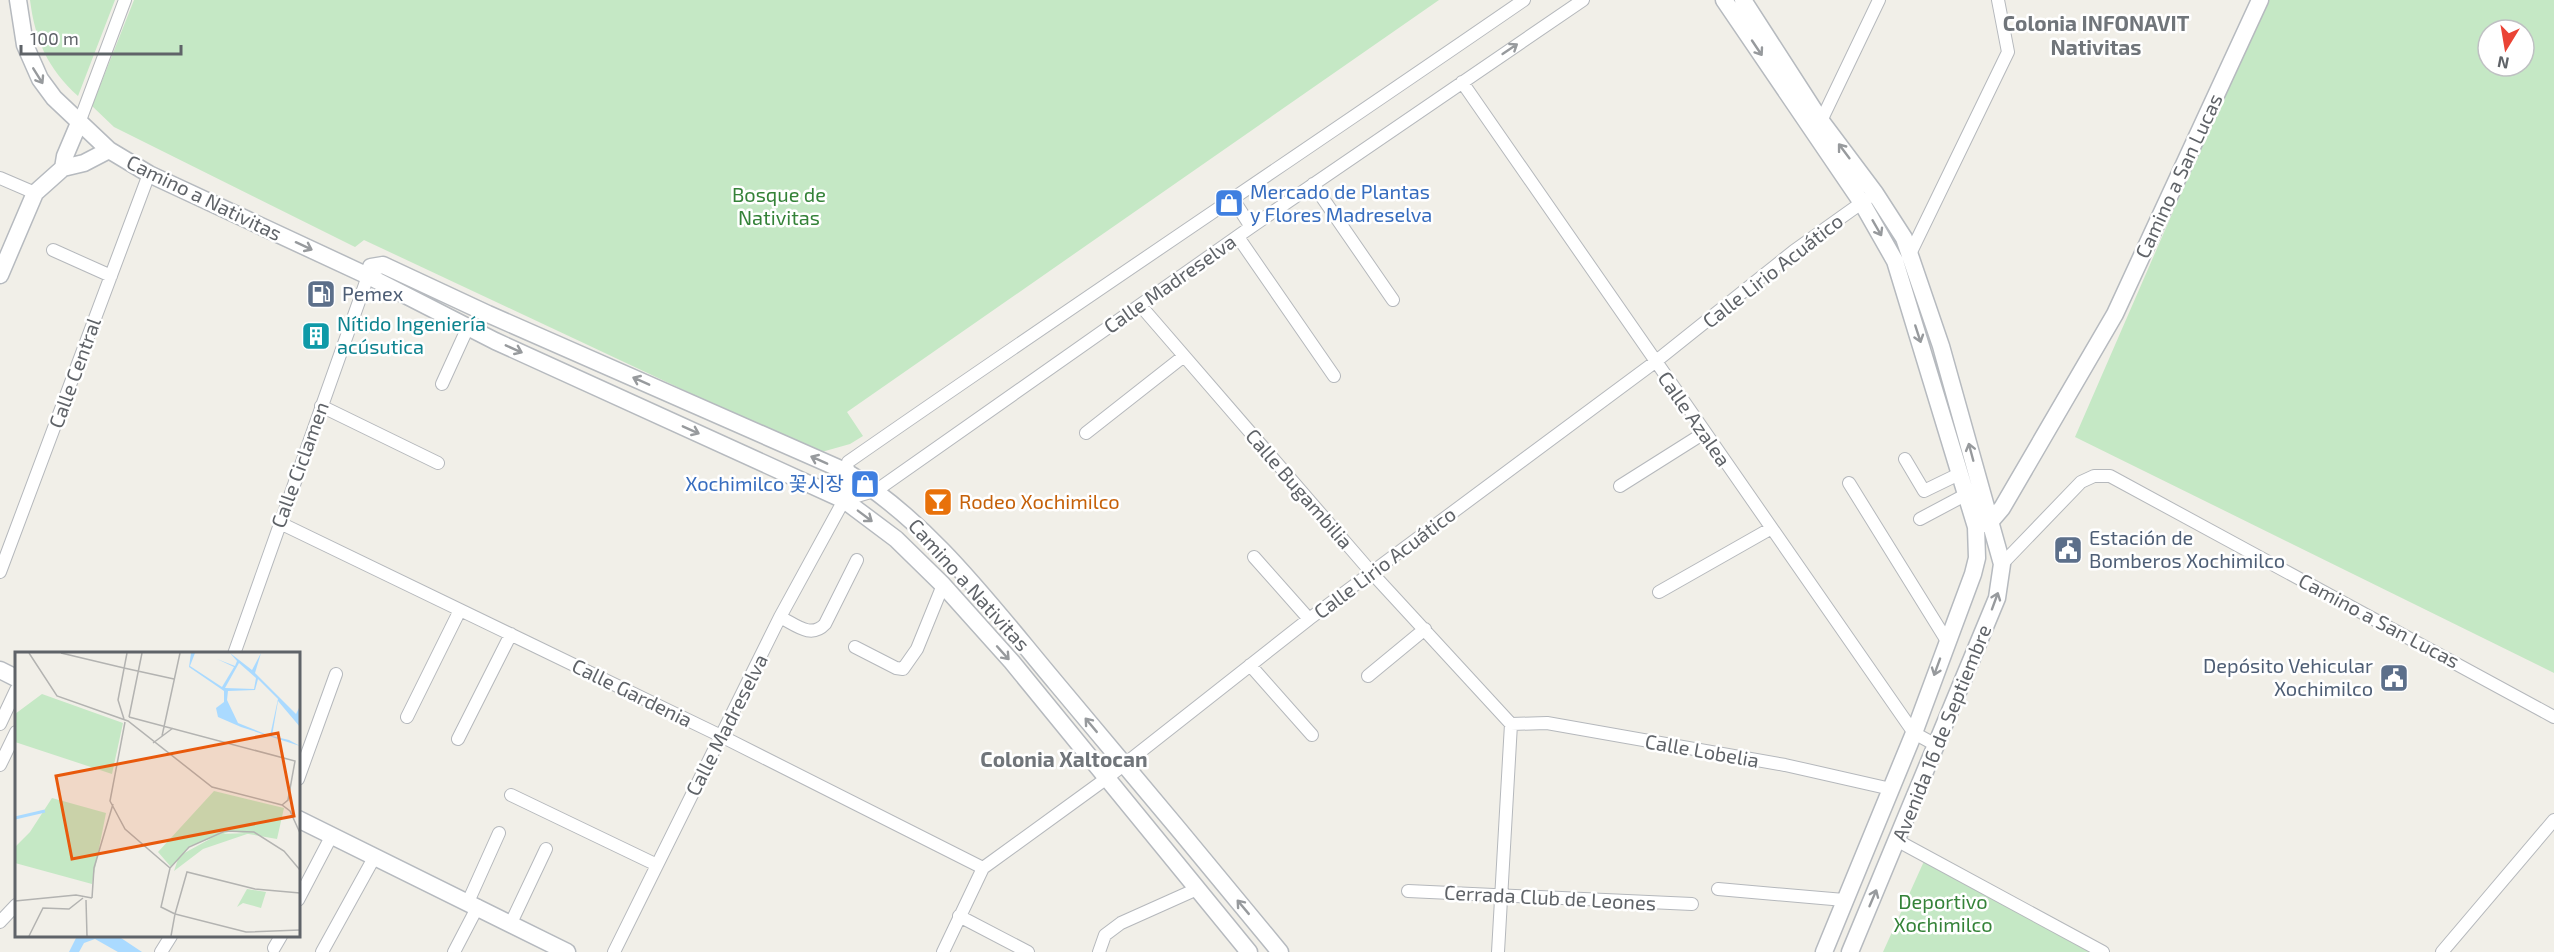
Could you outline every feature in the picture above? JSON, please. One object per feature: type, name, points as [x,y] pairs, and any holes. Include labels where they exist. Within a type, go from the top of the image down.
[{"type":"main road","name":"Camino a Nativitas","points":[[18,0],[21,27],[32,65],[54,98],[109,150],[149,174],[368,276],[468,327],[844,500],[896,539],[943,585],[1012,662],[1249,952]]},
{"type":"main road","points":[[1724,0],[1868,198],[1895,222],[1910,254],[1941,346],[1982,517]]},
{"type":"main road","name":"Camino a San Lucas","points":[[1982,517],[2002,508],[2056,419],[2115,314],[2260,0]]},
{"type":"main road","points":[[1751,4],[1868,198],[1894,261],[1959,474],[1967,494],[1982,517]]},
{"type":"main road","points":[[63,168],[65,156],[79,123]]},
{"type":"main road","points":[[0,275],[35,193],[63,168],[84,163],[109,150]]},
{"type":"main road","name":"Camino a Nativitas","points":[[368,276],[372,267],[382,265],[845,471],[877,490],[917,523],[998,614],[1280,952]]},
{"type":"main road","name":"Avenida 16 de Septiembre","points":[[1850,952],[1997,598],[2002,564],[1982,517]]},
{"type":"main road","name":"Avenida 16 de Septiembre","points":[[1824,952],[1914,733],[1973,574],[1982,517]]},
{"type":"main road","points":[[0,670],[15,678]]},
{"type":"main road","points":[[300,820],[567,952]]},
{"type":"street","points":[[79,123],[125,0]]},
{"type":"street","name":"Calle Madreselva","points":[[614,952],[780,617],[844,500],[845,471],[848,462],[1058,316],[1524,0]]},
{"type":"street","name":"Calle Madreselva","points":[[844,500],[877,490],[1251,227],[1583,0]]},
{"type":"street","points":[[1821,121],[1879,0]]},
{"type":"street","points":[[1910,254],[2008,52],[1998,0]]},
{"type":"street","name":"Calle Azalea","points":[[1462,82],[1770,529],[1914,733],[1936,745]]},
{"type":"street","name":"Calle Central","points":[[0,572],[149,174]]},
{"type":"street","points":[[0,178],[35,193]]},
{"type":"street","points":[[1313,184],[1393,300]]},
{"type":"street","name":"Calle Lirio Acuático","points":[[943,952],[983,868],[1107,778],[1309,619],[1655,362],[1794,251],[1868,198]]},
{"type":"street","points":[[1233,199],[1251,227]]},
{"type":"street","points":[[1238,237],[1334,376]]},
{"type":"street","points":[[53,250],[111,276]]},
{"type":"street","name":"Calle Ciclamen","points":[[235,652],[368,276]]},
{"type":"street","name":"Calle Bugambilia","points":[[1140,305],[1371,572],[1511,724]]},
{"type":"street","points":[[442,384],[468,327]]},
{"type":"street","points":[[1086,434],[1184,356]]},
{"type":"street","points":[[321,406],[438,463]]},
{"type":"street","points":[[1620,486],[1704,433]]},
{"type":"street","points":[[1905,459],[1924,491],[1959,474]]},
{"type":"street","name":"Camino a San Lucas","points":[[2002,564],[2081,482],[2094,476],[2110,476],[2554,717]]},
{"type":"street","points":[[1849,483],[1947,641]]},
{"type":"street","points":[[1920,519],[1967,494]]},
{"type":"street","name":"Calle Gardenia","points":[[280,523],[721,736],[983,868]]},
{"type":"street","points":[[1659,592],[1770,529]]},
{"type":"street","points":[[1254,558],[1309,619]]},
{"type":"street","points":[[780,617],[808,631],[819,630],[825,624],[857,560]]},
{"type":"street","points":[[855,647],[896,668],[903,669],[917,648],[943,585]]},
{"type":"street","points":[[406,717],[460,610]]},
{"type":"street","points":[[1368,676],[1425,629]]},
{"type":"street","points":[[458,739],[511,634]]},
{"type":"street","points":[[1250,665],[1312,735]]},
{"type":"street","points":[[300,773],[336,674]]},
{"type":"street","points":[[0,724],[15,692]]},
{"type":"street","points":[[1498,952],[1511,724]]},
{"type":"street","name":"Calle Lobelia","points":[[1511,724],[1558,725],[1785,765],[1891,789]]},
{"type":"street","points":[[0,765],[15,734]]},
{"type":"street","points":[[511,795],[657,866]]},
{"type":"street","points":[[2442,952],[2554,820]]},
{"type":"street","points":[[454,952],[500,833]]},
{"type":"street","points":[[300,896],[332,835]]},
{"type":"street","points":[[1898,841],[2103,952]]},
{"type":"street","points":[[511,923],[546,849]]},
{"type":"street","points":[[322,952],[375,856]]},
{"type":"street","points":[[1099,952],[1105,935],[1120,923],[1197,889]]},
{"type":"street","points":[[1718,889],[1844,900]]},
{"type":"street","name":"Cerrada Club de Leones","points":[[1408,891],[1692,904]]},
{"type":"street","points":[[0,921],[15,906]]},
{"type":"street","points":[[959,916],[1028,952]]},
{"type":"street","points":[[161,952],[170,937]]},
{"type":"street","points":[[274,948],[280,937]]},
{"type":"green space","points":[[30,0],[115,0],[78,96],[51,64],[39,41]]},
{"type":"green space","name":"Bosque de Nativitas","points":[[134,0],[1439,0],[847,412],[863,436],[850,444],[818,453],[364,240],[355,247],[114,127],[92,106]]},
{"type":"green space","points":[[2265,0],[2554,0],[2554,673],[2075,437]]},
{"type":"green space","name":"Deportivo Xochimilco","points":[[1925,859],[2092,952],[1883,952]]},
{"type":"water","points":[[76,937],[120,937],[142,952],[118,952],[95,939],[84,943],[79,952],[69,952]]},
{"type":"place","name":"Mercado de Plantas y Flores Madreselva","points":[[1229,203]]},
{"type":"place","name":"Pemex","points":[[321,294]]},
{"type":"place","name":"Nítido Ingeniería acúsutica","points":[[316,336]]},
{"type":"place","name":"Xochimilco 꽃시장","points":[[865,484]]},
{"type":"place","name":"Rodeo Xochimilco","points":[[938,502]]},
{"type":"place","name":"Estación de Bomberos Xochimilco","points":[[2068,550]]},
{"type":"place","name":"Depósito Vehicular Xochimilco","points":[[2394,678]]},
{"type":"district","name":"Colonia INFONAVIT Nativitas","points":[[2096,36]]},
{"type":"district","name":"Colonia Xaltocan","points":[[1064,760]]}]
